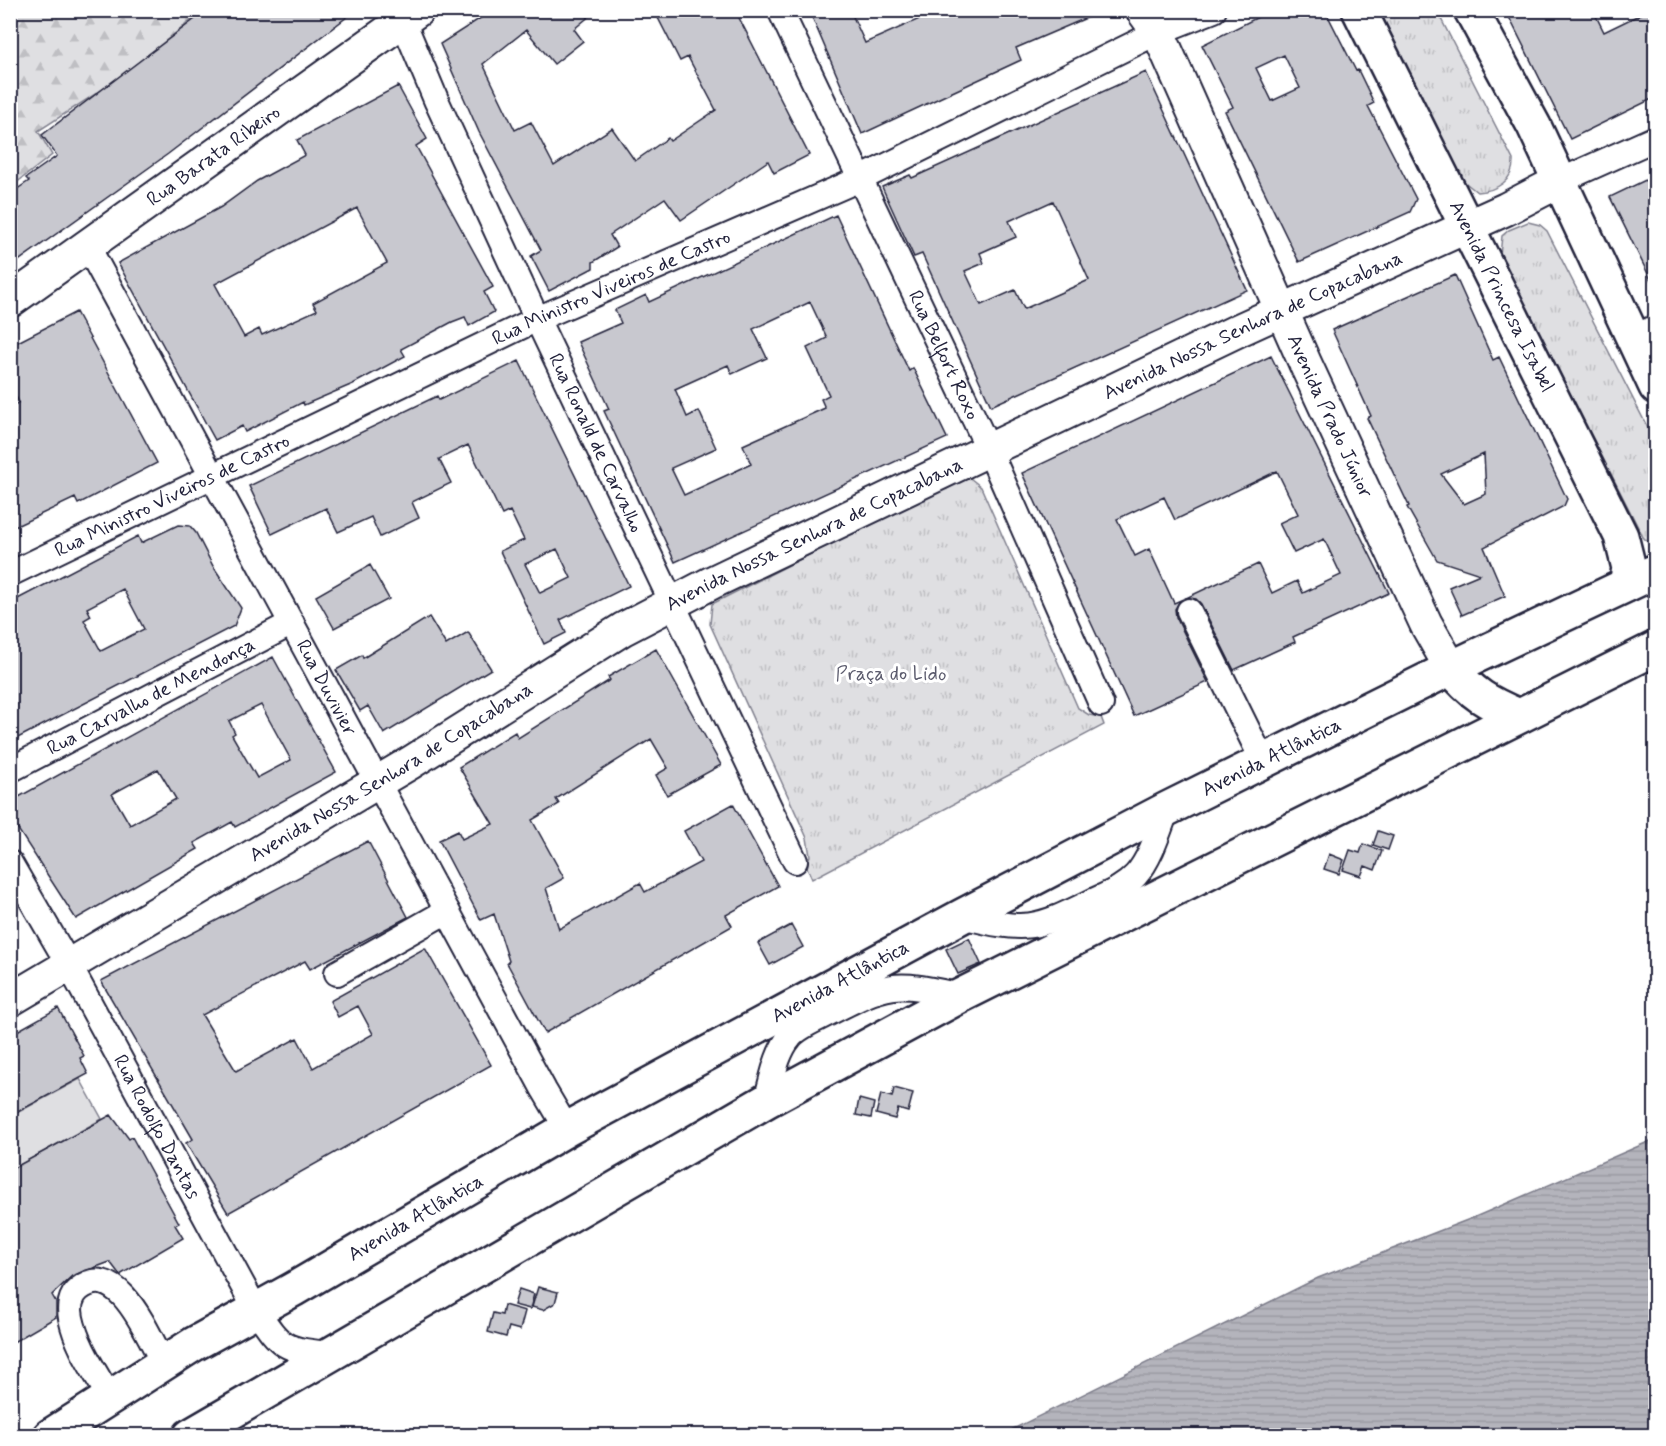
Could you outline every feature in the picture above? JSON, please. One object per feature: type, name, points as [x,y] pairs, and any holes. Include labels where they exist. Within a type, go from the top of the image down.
[{"type":"highway","name":"Avenida Princesa Isabel","points":[[1359,10],[1622,536],[1629,568],[1626,585]]},
{"type":"highway","points":[[1471,10],[1534,126],[1560,182],[1644,333],[1656,387]]},
{"type":"highway","name":"Avenida Atlântica","points":[[50,1436],[164,1364],[567,1129],[962,916],[1167,809],[1450,668],[1656,571]]},
{"type":"highway","points":[[190,1436],[766,1101],[960,996],[1656,648]]},
{"type":"highway","points":[[1450,668],[1469,690],[1490,704],[1519,716]]},
{"type":"main road","name":"Rua Barata Ribeiro","points":[[10,301],[411,16]]},
{"type":"main road","name":"Avenida Prado Júnior","points":[[1151,18],[1282,311],[1426,624],[1450,668]]},
{"type":"main road","name":"Avenida Nossa Senhora de Copacabana","points":[[10,1000],[377,782],[623,629],[674,602],[1282,311],[1560,182]]},
{"type":"street","name":"Rua Belfort Roxo","points":[[780,10],[990,450],[1101,704]]},
{"type":"street","name":"Rua Ministro Viveiros de Castro","points":[[10,574],[537,319],[860,179],[1151,18],[1214,10]]},
{"type":"street","name":"Rua Ronald de Carvalho","points":[[411,16],[437,102],[537,319],[674,602],[795,861]]},
{"type":"street","name":"Avenida Nossa Senhora de Copacabana","points":[[1560,182],[1656,138]]},
{"type":"street","name":"Rua Duvivier","points":[[88,246],[567,1129]]},
{"type":"street","points":[[1189,611],[1263,762]]},
{"type":"street","name":"Rua Carvalho de Mendonça","points":[[10,770],[292,623]]},
{"type":"street","points":[[962,916],[1011,927],[1032,927],[1052,921],[1124,886],[1137,874],[1146,859],[1167,809]]},
{"type":"street","name":"Rua Rodolfo Dantas","points":[[10,863],[69,965],[256,1310],[282,1344],[292,1350],[328,1354]]},
{"type":"street","points":[[337,973],[447,911]]},
{"type":"street","points":[[766,1101],[784,1048],[798,1030],[871,991],[890,986],[919,986],[960,996]]},
{"type":"street","points":[[110,1398],[77,1338],[71,1317],[70,1303],[75,1292],[82,1286],[94,1281],[105,1282],[115,1287],[132,1307],[164,1364]]},
{"type":"green space","points":[[15,11],[203,11],[114,82],[38,131],[52,155],[11,187],[10,27]]},
{"type":"green space","points":[[1376,11],[1437,11],[1513,160],[1510,174],[1502,184],[1491,190],[1477,192],[1462,180]]},
{"type":"green space","points":[[1528,222],[1540,225],[1547,231],[1655,442],[1655,550],[1643,537],[1500,255],[1502,236],[1509,230]]},
{"type":"green space","name":"Praça do Lido","points":[[970,478],[981,487],[1078,708],[1089,715],[1101,717],[1104,725],[812,879],[806,865],[810,856],[807,838],[710,624],[712,604],[959,479]]},
{"type":"green space","points":[[80,1079],[102,1119],[11,1170],[11,1116]]},
{"type":"shaded area","points":[[1655,1139],[1655,1435],[1001,1435],[1318,1278],[1475,1217]]},
{"type":"building","points":[[207,10],[356,10],[168,154],[10,267],[10,194],[29,181],[26,178],[57,156],[42,135]]},
{"type":"building","points":[[493,10],[597,10],[574,29],[583,41],[554,64],[526,30],[483,64],[515,130],[531,122],[554,166],[612,128],[635,161],[668,138],[670,141],[716,110],[688,57],[680,61],[654,10],[735,10],[809,155],[774,173],[768,161],[681,220],[665,198],[610,235],[617,247],[593,262],[593,268],[549,291],[531,256],[541,250],[479,132],[440,44]]},
{"type":"building","points":[[809,10],[850,10],[865,43],[922,18],[918,10],[1105,10],[1016,48],[1021,60],[862,134]]},
{"type":"building","points":[[1272,10],[1325,10],[1374,103],[1368,106],[1416,199],[1410,212],[1299,262],[1225,111],[1233,107],[1202,45]],"holes":[[[1284,55],[1300,88],[1272,101],[1256,68]]]},
{"type":"building","points":[[1520,10],[1593,10],[1604,32],[1649,10],[1656,10],[1656,97],[1570,139],[1508,15]]},
{"type":"building","points":[[1146,72],[1247,290],[991,406],[922,254],[914,257],[882,187],[910,175],[912,178]],"holes":[[[1053,201],[1089,280],[1024,309],[1015,290],[981,305],[965,271],[984,263],[980,253],[1016,237],[1009,221]]]},
{"type":"building","points":[[398,86],[427,139],[416,146],[493,287],[484,292],[494,312],[469,326],[465,317],[452,322],[401,349],[405,356],[353,384],[304,405],[303,402],[245,432],[242,426],[215,440],[118,263],[221,207],[257,181],[305,155],[297,140]],"holes":[[[357,208],[387,263],[313,303],[317,310],[262,335],[259,329],[244,337],[215,284]]]},
{"type":"building","points":[[1656,175],[1656,290],[1610,197]]},
{"type":"building","points":[[836,215],[909,371],[913,368],[947,438],[675,562],[604,411],[609,409],[578,342],[621,323],[615,310],[646,295],[649,302]],"holes":[[[810,302],[827,338],[807,348],[829,395],[821,399],[825,408],[743,445],[751,464],[684,495],[671,468],[716,448],[699,411],[687,417],[675,389],[728,365],[732,374],[767,358],[753,329]]]},
{"type":"building","points":[[1455,275],[1493,360],[1499,357],[1567,499],[1564,506],[1484,547],[1505,596],[1462,615],[1449,587],[1480,574],[1437,560],[1407,507],[1409,506],[1367,418],[1371,416],[1332,330]],"holes":[[[1484,454],[1486,494],[1464,504],[1441,474]]]},
{"type":"building","points":[[76,312],[157,463],[78,504],[75,498],[10,529],[10,408],[19,402],[10,386],[10,346]]},
{"type":"building","points":[[1271,356],[1389,593],[1293,637],[1295,642],[1234,670],[1201,604],[1196,599],[1186,598],[1258,564],[1272,593],[1297,581],[1303,593],[1341,575],[1324,539],[1294,553],[1279,523],[1298,514],[1277,471],[1175,520],[1164,497],[1117,519],[1135,556],[1149,549],[1174,603],[1181,600],[1175,609],[1176,617],[1208,682],[1134,716],[1022,473]]},
{"type":"building","points":[[519,361],[629,586],[560,620],[566,633],[544,644],[500,551],[524,540],[510,511],[502,515],[468,445],[439,459],[451,483],[412,502],[419,518],[380,537],[371,517],[338,532],[326,508],[272,534],[249,486],[437,396],[439,400]],"holes":[[[557,549],[571,578],[540,593],[525,564]]]},
{"type":"building","points":[[178,525],[190,526],[241,608],[234,626],[10,742],[10,603],[138,536],[141,543]],"holes":[[[123,589],[144,629],[101,651],[84,620],[91,616],[87,608]]]},
{"type":"building","points":[[370,565],[389,599],[334,628],[316,596]]},
{"type":"building","points":[[429,617],[446,645],[468,632],[491,669],[384,734],[368,706],[360,711],[336,670],[362,655],[363,658]]},
{"type":"building","points":[[656,649],[721,765],[667,795],[656,775],[668,768],[651,739],[556,799],[559,804],[532,820],[564,878],[546,888],[559,929],[640,883],[645,892],[701,862],[684,831],[733,804],[778,886],[726,915],[732,926],[545,1033],[507,963],[509,961],[494,914],[481,920],[439,840],[458,831],[462,839],[493,824],[459,767],[515,732],[518,738],[610,680],[608,677]]},
{"type":"building","points":[[273,657],[336,772],[235,827],[232,822],[194,843],[198,849],[76,919],[10,817],[15,799]],"holes":[[[261,705],[291,760],[257,778],[232,735],[235,733],[229,721]],[[158,769],[176,799],[130,825],[112,794]]]},
{"type":"building","points":[[1378,831],[1393,836],[1388,850],[1373,845]]},
{"type":"building","points":[[368,841],[408,917],[310,969],[305,961],[202,1015],[236,1071],[297,1038],[313,1068],[373,1034],[358,1006],[338,1017],[330,1001],[425,948],[491,1065],[228,1213],[186,1143],[193,1139],[101,981]]},
{"type":"building","points":[[1363,844],[1382,851],[1375,870],[1365,866],[1361,876],[1343,870],[1350,850],[1360,853]]},
{"type":"building","points":[[1329,854],[1344,860],[1339,874],[1324,869]]},
{"type":"building","points":[[791,925],[803,947],[770,965],[758,943]]},
{"type":"building","points":[[969,938],[981,964],[958,974],[946,949]]},
{"type":"building","points":[[58,1008],[84,1056],[80,1058],[88,1074],[10,1116],[10,1035]]},
{"type":"building","points":[[894,1088],[913,1093],[908,1112],[898,1109],[895,1119],[876,1114],[881,1094],[892,1097]]},
{"type":"building","points":[[859,1099],[874,1103],[871,1118],[856,1115]]},
{"type":"building","points":[[111,1115],[129,1139],[132,1137],[179,1223],[175,1225],[183,1238],[120,1275],[110,1262],[72,1276],[52,1295],[56,1302],[56,1317],[10,1344],[10,1170]]},
{"type":"building","points":[[538,1287],[558,1292],[555,1303],[543,1310],[532,1307]]},
{"type":"building","points":[[519,1289],[534,1294],[530,1309],[514,1305]]},
{"type":"building","points":[[504,1305],[525,1311],[520,1330],[509,1327],[506,1337],[488,1332],[493,1313],[502,1315]]}]
